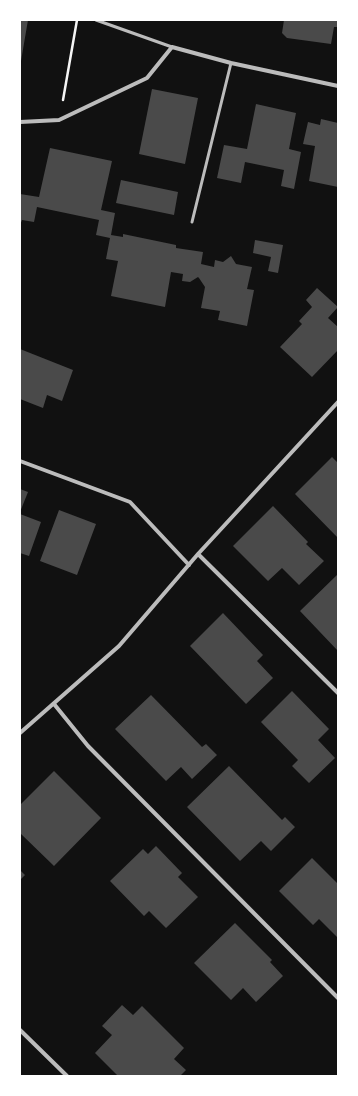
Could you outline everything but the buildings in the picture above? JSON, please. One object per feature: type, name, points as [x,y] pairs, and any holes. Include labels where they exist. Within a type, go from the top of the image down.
[{"type":"street","points":[[20,122],[59,120],[147,78],[172,47],[230,63],[338,86]]},
{"type":"street","points":[[20,733],[119,646],[188,565],[338,402]]},
{"type":"street","points":[[20,461],[130,502],[188,565]]},
{"type":"street","points":[[198,554],[338,694]]},
{"type":"street","points":[[54,704],[88,746],[338,998]]},
{"type":"street","points":[[20,1030],[67,1076]]},
{"type":"lane","points":[[96,20],[172,47]]},
{"type":"lane","points":[[192,222],[230,63]]},
{"type":"path","points":[[59,120],[77,20]]}]
